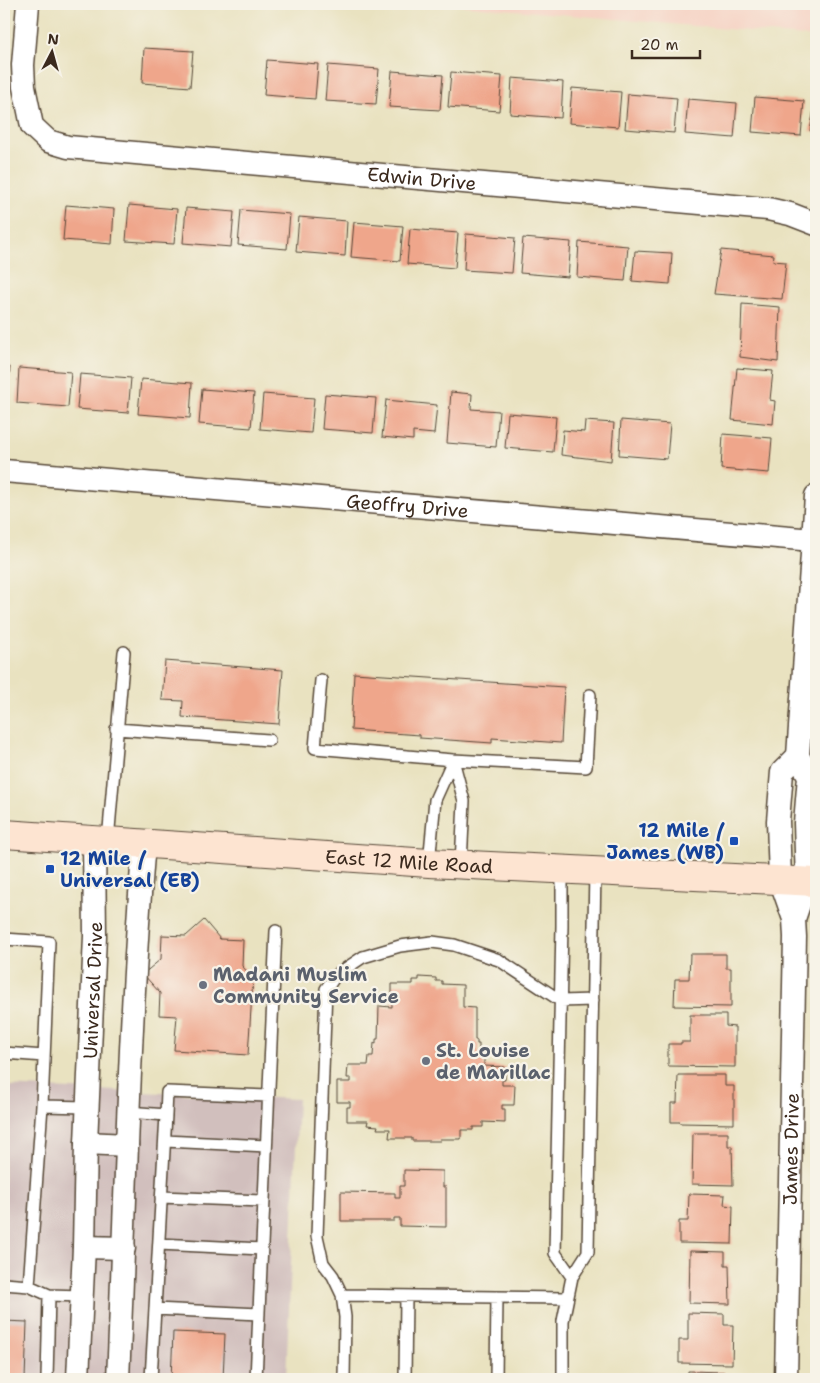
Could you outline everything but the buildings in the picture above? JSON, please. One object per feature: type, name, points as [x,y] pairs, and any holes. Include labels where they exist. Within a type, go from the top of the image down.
[{"type":"main road","name":"East 12 Mile Road","points":[[4,834],[430,863],[812,881]]},
{"type":"street","name":"Edwin Drive","points":[[28,4],[24,80],[26,106],[32,126],[48,141],[68,147],[768,209],[790,214],[816,224]]},
{"type":"street","name":"Geoffry Drive","points":[[4,471],[812,540]]},
{"type":"street","name":"James Drive","points":[[794,919],[812,881],[805,823],[809,776],[798,756],[816,496]]},
{"type":"street","name":"James Drive","points":[[786,1379],[794,919],[780,879],[778,821],[782,772],[798,756]]},
{"type":"street","name":"Universal Drive","points":[[78,1379],[84,1247],[87,1107],[101,840]]},
{"type":"street","points":[[118,1379],[128,1112],[144,843]]},
{"type":"street","points":[[86,1143],[127,1145]]},
{"type":"street","points":[[84,1247],[124,1248]]},
{"type":"lane","points":[[101,840],[124,652]]},
{"type":"lane","points":[[321,680],[315,748],[453,760],[586,767],[590,695]]},
{"type":"lane","points":[[116,729],[269,740]]},
{"type":"lane","points":[[430,863],[435,800],[453,760]]},
{"type":"lane","points":[[453,760],[464,801],[461,864]]},
{"type":"lane","points":[[562,870],[556,1253],[572,1278]]},
{"type":"lane","points":[[563,1379],[563,1321],[572,1278],[588,1252],[595,871]]},
{"type":"lane","points":[[256,1379],[276,931]]},
{"type":"lane","points":[[4,939],[49,942],[42,1106],[29,1286]]},
{"type":"lane","points":[[344,1379],[345,1317],[342,1295],[333,1276],[323,1263],[317,1236],[326,989],[336,975],[363,957],[400,946],[432,942],[454,945],[499,960],[561,1001],[593,1000]]},
{"type":"lane","points":[[4,1053],[44,1056]]},
{"type":"lane","points":[[151,1379],[167,1092],[268,1096]]},
{"type":"lane","points":[[42,1106],[87,1107]]},
{"type":"lane","points":[[128,1112],[166,1115]]},
{"type":"lane","points":[[165,1141],[266,1146]]},
{"type":"lane","points":[[161,1197],[263,1201]]},
{"type":"lane","points":[[159,1244],[262,1249]]},
{"type":"lane","points":[[4,1284],[29,1286],[49,1295],[82,1296]]},
{"type":"lane","points":[[47,1379],[49,1295]]},
{"type":"lane","points":[[342,1295],[568,1298]]},
{"type":"lane","points":[[405,1379],[406,1296]]},
{"type":"lane","points":[[496,1379],[497,1297]]},
{"type":"lane","points":[[155,1309],[258,1314]]},
{"type":"shaded area","points":[[447,4],[816,4],[816,37]]},
{"type":"shaded area","points":[[4,1086],[298,1099],[286,1379],[4,1379]]},
{"type":"place","name":"12 Mile / James (WB)","points":[[734,841]]},
{"type":"place","name":"12 Mile / Universal (EB)","points":[[50,869]]},
{"type":"place","name":"Madani Muslim Community Service","points":[[203,985]]},
{"type":"place","name":"St. Louise de Marillac","points":[[426,1061]]}]
